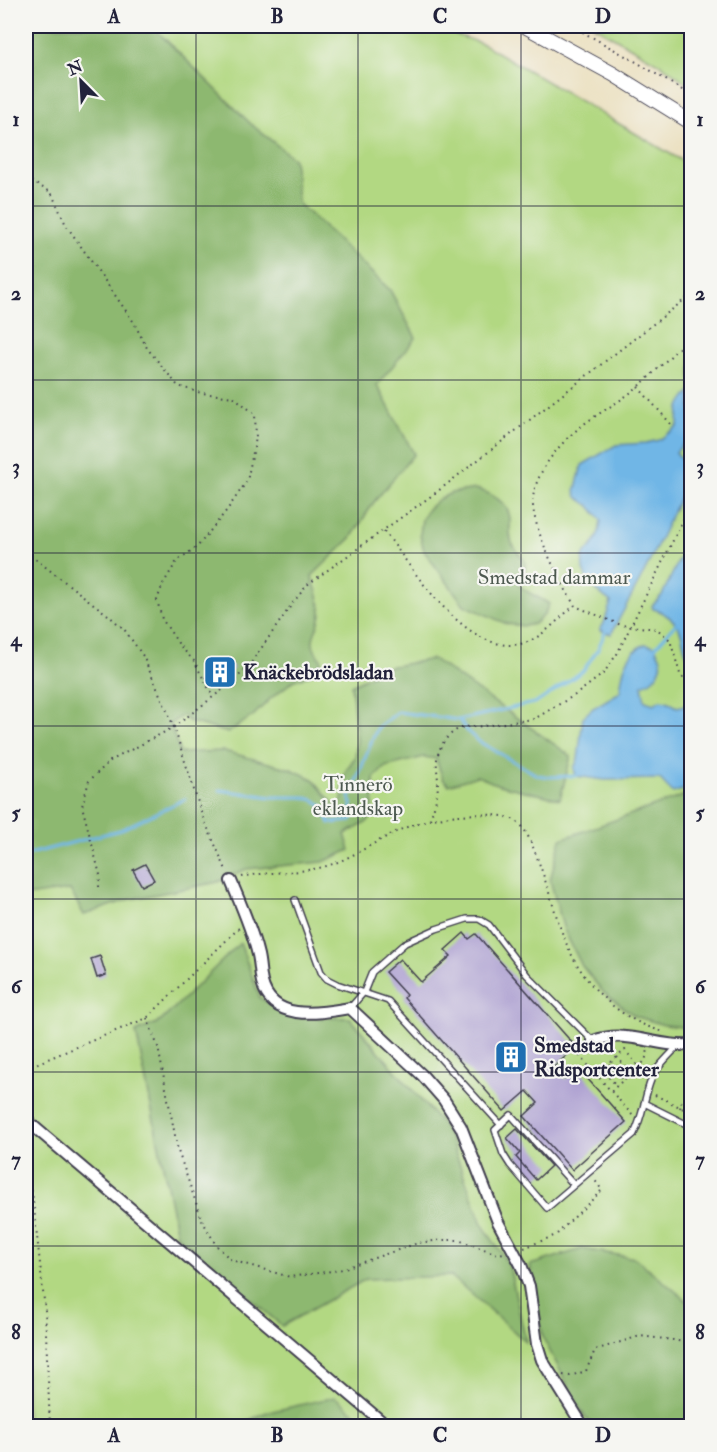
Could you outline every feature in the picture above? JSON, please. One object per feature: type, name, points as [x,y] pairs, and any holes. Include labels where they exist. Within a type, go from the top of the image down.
[{"type":"main road","points":[[520,26],[543,35]]},
{"type":"main road","points":[[525,26],[613,74],[692,123]]},
{"type":"street","points":[[231,881],[259,957],[262,983],[267,994],[276,1004],[290,1011],[305,1014],[350,1008],[422,1075],[444,1100],[461,1127],[498,1222],[521,1265],[529,1286],[537,1344],[542,1360],[583,1426]]},
{"type":"street","points":[[593,1041],[607,1036],[621,1035],[678,1046],[692,1046]]},
{"type":"street","points":[[26,1120],[387,1426]]},
{"type":"lane","points":[[295,900],[321,972],[327,979],[388,1001],[501,1125]]},
{"type":"lane","points":[[350,1008],[364,992],[372,972],[405,943],[456,922],[479,919],[489,925],[526,975],[593,1041]]},
{"type":"lane","points":[[574,1185],[511,1115],[495,1131],[503,1154],[510,1165],[547,1208],[634,1134],[640,1123],[652,1077],[678,1046]]},
{"type":"lane","points":[[644,1103],[692,1127]]},
{"type":"path","points":[[572,26],[692,96]]},
{"type":"path","points":[[26,179],[51,192],[66,225],[133,321],[147,348],[178,386],[201,393],[234,398],[255,414],[256,438],[247,481],[198,546],[177,561],[163,584],[157,600],[162,619],[180,646],[194,661],[213,697]]},
{"type":"path","points":[[99,887],[100,875],[82,806],[88,781],[110,761],[174,727],[235,681],[251,663],[307,585],[438,491],[692,294]]},
{"type":"path","points":[[692,335],[638,387],[568,437],[545,468],[534,493],[533,508],[537,524],[575,606],[621,625],[657,629],[670,640],[682,678],[692,678]]},
{"type":"path","points":[[638,387],[671,424]]},
{"type":"path","points":[[688,448],[692,453]]},
{"type":"path","points":[[430,819],[437,791],[439,752],[451,733],[468,726],[476,727],[534,719],[575,695],[607,668],[617,654],[692,502]]},
{"type":"path","points":[[384,531],[448,611],[471,631],[484,638],[510,644],[529,641],[575,606]]},
{"type":"path","points":[[26,552],[124,629],[143,656],[174,727],[202,815],[231,881],[255,874],[322,867],[359,852],[389,835],[430,819],[462,815],[511,818],[519,823],[530,840],[567,945],[594,989],[619,1011],[653,1029],[672,1033]]},
{"type":"path","points":[[26,1068],[147,1018],[247,920]]},
{"type":"path","points":[[147,1018],[158,1047],[178,1151],[202,1220],[216,1245],[231,1260],[290,1277],[339,1270],[418,1243],[440,1240],[458,1240],[498,1254],[512,1251],[556,1235],[602,1190],[589,1172]]},
{"type":"path","points":[[611,1091],[645,1061],[651,1040]]},
{"type":"path","points":[[593,1041],[579,1055],[640,1123]]},
{"type":"path","points":[[594,1072],[602,1070],[625,1050],[639,1066]]},
{"type":"path","points":[[617,1057],[631,1074]]},
{"type":"path","points":[[609,1064],[624,1080]]},
{"type":"path","points":[[602,1070],[617,1086]]},
{"type":"path","points":[[648,1091],[692,1113]]},
{"type":"path","points":[[680,1108],[681,1101]]},
{"type":"path","points":[[26,1155],[37,1129]]},
{"type":"path","points":[[26,1167],[32,1193],[45,1310],[50,1426]]},
{"type":"path","points":[[551,1374],[570,1376],[586,1371],[595,1350],[640,1336],[692,1344]]},
{"type":"green space","name":"Tinnerö eklandskap","points":[[26,26],[431,26],[483,44],[691,166],[691,1426],[26,1426]]},
{"type":"green space","points":[[26,26],[108,26],[157,31],[251,124],[294,159],[298,203],[390,290],[416,338],[377,385],[414,454],[374,502],[351,538],[312,576],[321,609],[313,641],[316,653],[322,661],[314,673],[293,681],[254,715],[228,733],[188,721],[183,715],[170,724],[180,753],[224,751],[291,769],[313,779],[336,807],[342,801],[345,772],[355,757],[357,740],[351,685],[388,667],[433,659],[571,756],[560,799],[499,785],[477,776],[449,785],[443,779],[436,759],[424,757],[385,767],[374,778],[373,816],[366,823],[345,834],[350,850],[323,862],[246,869],[218,882],[127,900],[84,915],[70,890],[26,896],[26,529],[31,522],[26,508]]},
{"type":"green space","points":[[594,26],[691,26],[691,86],[663,66]]},
{"type":"green space","points":[[476,489],[493,496],[509,513],[512,543],[526,563],[519,585],[549,604],[544,615],[534,624],[525,626],[507,624],[464,605],[424,551],[420,535],[422,519],[428,509],[439,499],[451,493]]},
{"type":"green space","points":[[691,793],[691,1028],[664,1025],[635,1016],[603,992],[582,966],[564,930],[550,880],[561,839]]},
{"type":"green space","points":[[240,943],[260,998],[297,1017],[350,1018],[447,1130],[482,1224],[509,1265],[526,1342],[451,1276],[366,1279],[282,1326],[177,1235],[136,1032],[161,1021]]},
{"type":"green space","points":[[582,1249],[635,1258],[691,1304],[691,1426],[594,1426],[583,1414],[543,1338],[530,1265]]},
{"type":"green space","points":[[335,1397],[371,1426],[238,1426],[264,1413]]},
{"type":"water","name":"Smedstad dammar","points":[[691,393],[691,438],[676,452],[688,468],[688,480],[647,567],[611,634],[600,630],[611,602],[594,588],[583,570],[584,555],[595,542],[601,520],[590,506],[577,497],[575,491],[582,465],[616,445],[659,440],[678,426],[680,407]]},
{"type":"water","name":"Smedstad dammar","points":[[691,535],[691,661],[678,626],[652,606],[662,595]]},
{"type":"water","name":"Smedstad dammar","points":[[645,644],[655,646],[660,656],[661,668],[656,676],[642,685],[645,701],[654,704],[660,700],[667,701],[677,707],[691,704],[692,787],[673,793],[660,779],[605,780],[576,776],[574,768],[578,759],[583,717],[593,708],[620,692],[629,658],[633,652]]},
{"type":"building","name":"Knäckebrödsladan","points":[[225,659],[234,668],[214,686],[206,677]]},
{"type":"building","points":[[145,864],[154,880],[142,886],[133,870]]},
{"type":"building","name":"Smedstad Ridsportcenter","points":[[464,933],[469,939],[476,934],[576,1047],[554,1067],[565,1079],[578,1068],[626,1122],[572,1170],[524,1116],[538,1103],[527,1091],[504,1111],[404,998],[406,995],[385,972],[400,959],[421,982],[451,956],[445,950]]},
{"type":"building","points":[[100,956],[106,975],[97,978],[91,959]]},
{"type":"building","points":[[517,1129],[551,1166],[536,1180],[516,1157],[520,1153],[507,1138]]},
{"type":"waterway","points":[[653,650],[678,621]]},
{"type":"waterway","points":[[220,790],[271,797],[302,797],[314,800],[322,806],[330,823],[350,821],[353,817],[350,797],[372,740],[378,727],[398,712],[459,720],[538,702],[583,671],[598,649],[606,630]]},
{"type":"waterway","points":[[459,720],[478,741],[537,775],[550,777],[579,774]]},
{"type":"waterway","points":[[26,855],[120,830],[185,799]]},
{"type":"place","name":"Knäckebrödsladan","points":[[220,672]]},
{"type":"place","name":"Smedstad Ridsportcenter","points":[[511,1057]]}]
